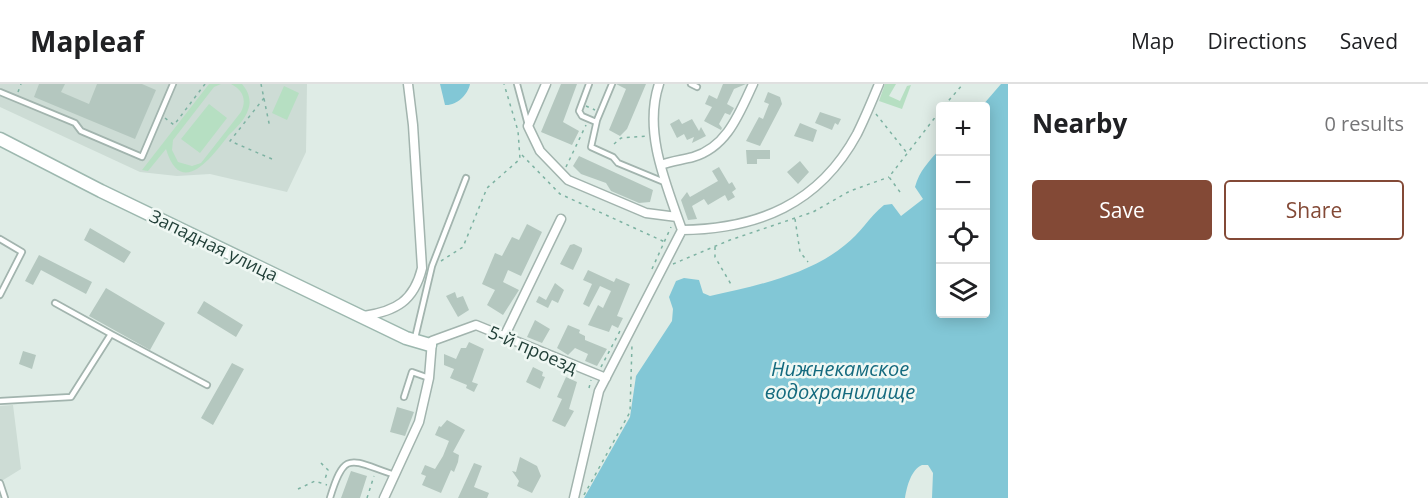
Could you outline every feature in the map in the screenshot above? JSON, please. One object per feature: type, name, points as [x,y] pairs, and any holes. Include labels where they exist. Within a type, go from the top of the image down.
[{"type":"street","points":[[364,316],[392,310],[404,304],[416,288],[422,268],[413,124],[408,84]]},
{"type":"street","points":[[546,84],[528,126],[539,149],[562,175],[571,182],[646,213],[675,217]]},
{"type":"street","points":[[659,84],[653,112],[654,135],[675,217],[682,230]]},
{"type":"street","points":[[661,165],[693,157],[719,143],[732,127],[753,84]]},
{"type":"street","points":[[682,230],[737,226],[788,206],[820,181],[836,164],[856,135],[879,84]]},
{"type":"street","name":"Западная улица","points":[[0,139],[232,255],[414,341],[430,345]]},
{"type":"street","points":[[504,337],[561,219]]},
{"type":"street","points":[[574,498],[599,391],[682,230]]},
{"type":"street","name":"5-й проезд","points":[[430,345],[435,338],[469,325],[476,325],[606,378]]},
{"type":"street","points":[[384,498],[419,422],[429,378],[430,345]]},
{"type":"lane","points":[[0,92],[75,123],[81,131],[142,157],[173,84]]},
{"type":"lane","points":[[517,84],[528,126]]},
{"type":"lane","points":[[589,84],[579,109],[580,115],[596,122]]},
{"type":"lane","points":[[612,84],[590,143],[593,148],[613,157],[617,162],[667,183]]},
{"type":"lane","points":[[691,84],[697,87]]},
{"type":"lane","points":[[414,341],[432,266],[466,178]]},
{"type":"lane","points":[[0,239],[22,252],[0,295]]},
{"type":"lane","points":[[55,303],[207,385]]},
{"type":"lane","points":[[0,401],[71,398],[111,334]]},
{"type":"lane","points":[[404,397],[412,372],[429,378]]},
{"type":"lane","points":[[330,498],[338,470],[348,463],[395,475]]},
{"type":"lane","points":[[0,483],[4,498]]},
{"type":"path","points":[[16,98],[21,84]]},
{"type":"path","points":[[160,114],[174,124],[205,84]]},
{"type":"path","points":[[261,84],[270,128]]},
{"type":"path","points":[[504,84],[518,131],[521,153],[560,194],[666,242]]},
{"type":"path","points":[[947,102],[963,84]]},
{"type":"path","points":[[264,98],[230,141],[272,159]]},
{"type":"path","points":[[586,105],[596,109]]},
{"type":"path","points":[[868,110],[877,115],[907,154]]},
{"type":"path","points":[[662,271],[715,246],[820,209],[850,191],[889,177],[936,116]]},
{"type":"path","points":[[562,175],[589,119]]},
{"type":"path","points":[[614,144],[621,138],[654,135]]},
{"type":"path","points":[[435,268],[463,247],[487,188],[514,166],[521,153]]},
{"type":"path","points":[[889,177],[900,192]]},
{"type":"path","points":[[651,272],[675,217]]},
{"type":"path","points":[[795,219],[800,252],[808,262]]},
{"type":"path","points":[[715,246],[715,257],[732,286]]},
{"type":"path","points":[[589,388],[592,378],[596,375],[625,322]]},
{"type":"path","points":[[582,498],[629,417],[633,345],[631,344]]},
{"type":"path","points":[[321,463],[328,470],[324,484]]},
{"type":"path","points":[[367,498],[376,469]]},
{"type":"path","points":[[298,489],[315,481],[333,487]]},
{"type":"shaded area","points":[[0,84],[307,84],[306,152],[287,192],[210,174],[177,176],[140,172],[0,107]]},
{"type":"shaded area","points":[[13,405],[21,469],[0,482],[0,406]]},
{"type":"green space","points":[[209,84],[221,84],[214,87],[173,140],[172,150],[178,162],[192,166],[201,163],[241,112],[244,103],[243,96],[231,84],[242,84],[249,96],[247,114],[242,121],[214,154],[197,169],[188,172],[180,171],[172,164],[166,149],[148,171],[142,170]]},
{"type":"green space","points":[[885,84],[896,84],[889,96],[900,101],[907,86],[911,85],[902,109],[879,101]]},
{"type":"green space","points":[[284,86],[299,93],[287,120],[272,113]]},
{"type":"green space","points":[[209,104],[227,118],[200,153],[181,139]]},
{"type":"water","points":[[440,84],[470,84],[461,99],[453,104],[445,105]]},
{"type":"water","name":"Нижнекамское водохранилище","points":[[1001,84],[1008,84],[1008,498],[932,498],[933,473],[928,465],[922,465],[912,474],[905,498],[584,498],[630,417],[636,376],[672,321],[673,309],[669,297],[676,281],[684,278],[699,280],[703,293],[710,296],[781,278],[815,264],[850,241],[884,205],[892,204],[901,216],[923,199],[915,187],[925,166],[936,154],[936,318],[990,318],[990,102],[985,102]]},
{"type":"building","points":[[39,84],[65,84],[61,92],[89,104],[97,84],[142,84],[156,90],[135,139],[34,97]]},
{"type":"building","points":[[561,84],[577,84],[563,122],[579,131],[572,145],[541,132]]},
{"type":"building","points":[[616,84],[646,84],[627,129],[620,136],[609,130],[626,89]]},
{"type":"building","points":[[723,84],[746,84],[734,89],[727,104],[734,108],[730,115],[725,113],[719,124],[721,130],[704,121],[712,107],[705,104],[709,95],[717,99]]},
{"type":"building","points":[[768,92],[780,97],[782,104],[760,146],[746,141],[759,117],[763,119],[769,104],[764,102]]},
{"type":"building","points":[[820,112],[841,119],[838,125],[835,123],[832,130],[815,123]]},
{"type":"building","points":[[679,119],[682,124],[692,119],[699,131],[701,127],[706,136],[692,143],[694,137],[687,140],[684,134],[677,138],[670,124]]},
{"type":"building","points":[[800,123],[817,130],[813,142],[794,136]]},
{"type":"building","points":[[746,150],[770,150],[770,159],[757,159],[757,164],[747,164]]},
{"type":"building","points":[[579,156],[653,190],[650,202],[639,203],[611,191],[606,183],[581,174],[573,166]]},
{"type":"building","points":[[800,161],[809,172],[798,184],[787,172]]},
{"type":"building","points":[[719,167],[729,184],[732,182],[736,189],[732,192],[735,197],[728,201],[725,195],[708,205],[704,199],[692,206],[697,219],[688,220],[681,200],[687,192],[690,197],[718,181],[712,171]]},
{"type":"building","points":[[527,224],[542,232],[521,276],[508,270],[503,282],[519,290],[503,315],[487,305],[495,290],[482,284],[495,253],[502,256],[512,237],[519,240]]},
{"type":"building","points":[[90,228],[131,252],[124,263],[84,240]]},
{"type":"building","points":[[574,244],[582,248],[582,251],[573,270],[560,264],[570,245]]},
{"type":"building","points":[[39,255],[92,282],[86,294],[41,270],[33,285],[25,281]]},
{"type":"building","points":[[588,270],[614,282],[616,278],[630,284],[617,316],[623,318],[618,328],[612,325],[609,332],[588,325],[598,305],[603,308],[611,291],[600,286],[589,307],[583,304],[592,284],[583,280]]},
{"type":"building","points":[[555,283],[564,290],[558,303],[552,300],[548,308],[536,302],[539,296],[546,300]]},
{"type":"building","points":[[106,288],[165,323],[150,350],[89,316]]},
{"type":"building","points":[[455,292],[457,298],[463,296],[469,310],[458,317],[446,296]]},
{"type":"building","points":[[204,301],[243,325],[236,337],[197,313]]},
{"type":"building","points":[[535,320],[550,329],[542,343],[527,337]]},
{"type":"building","points":[[568,325],[580,330],[579,333],[585,336],[585,340],[607,349],[597,366],[585,361],[588,354],[575,348],[568,355],[557,348]]},
{"type":"building","points":[[469,342],[484,349],[472,382],[478,384],[474,392],[466,388],[467,385],[450,378],[454,369],[444,365],[444,354],[456,359],[461,348],[466,348]]},
{"type":"building","points":[[23,351],[36,355],[32,369],[19,364]]},
{"type":"building","points":[[232,363],[244,369],[213,425],[201,418]]},
{"type":"building","points":[[533,367],[543,372],[542,376],[545,377],[540,389],[526,382]]},
{"type":"building","points":[[566,377],[577,382],[569,409],[574,411],[565,427],[552,421],[562,399],[557,397]]},
{"type":"building","points":[[397,407],[414,412],[405,436],[390,432]]},
{"type":"building","points":[[447,420],[465,430],[453,452],[459,455],[458,462],[454,472],[451,470],[441,493],[422,485],[426,476],[421,474],[425,465],[435,469],[443,456],[449,441],[435,435],[439,426],[441,427]]},
{"type":"building","points":[[520,457],[537,466],[541,476],[532,493],[517,486],[519,481],[512,471],[516,472]]},
{"type":"building","points":[[474,463],[482,466],[474,487],[489,493],[487,498],[458,498]]},
{"type":"building","points":[[351,471],[367,476],[360,498],[341,498]]}]
